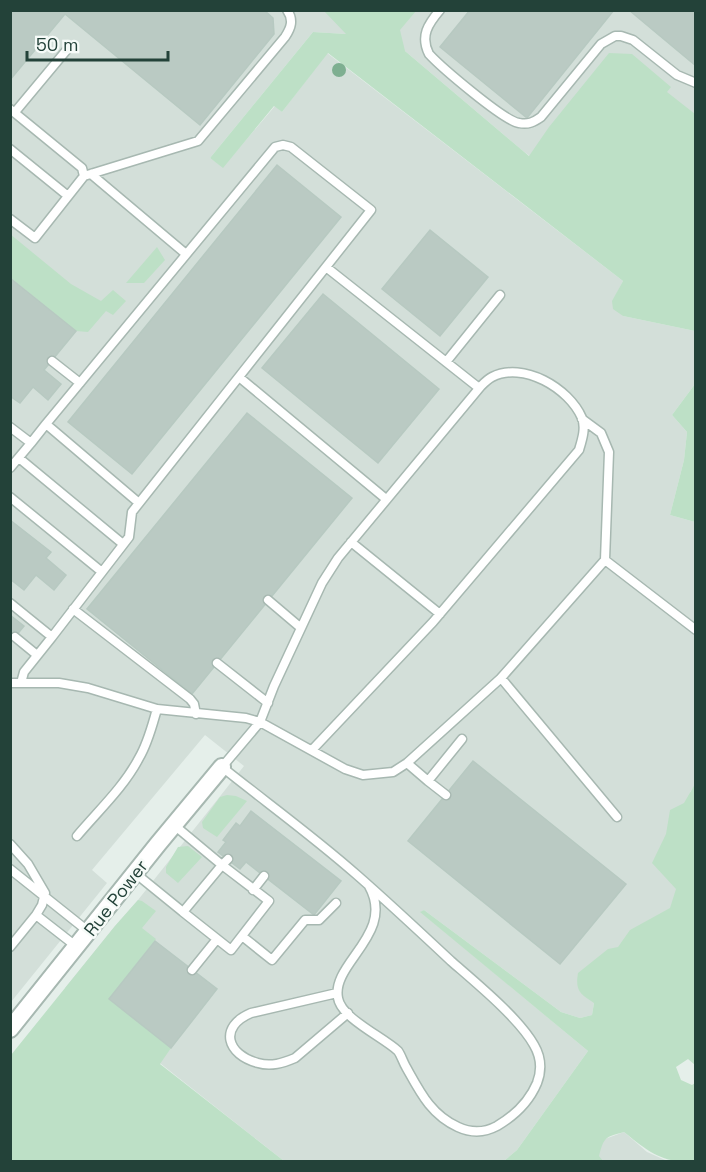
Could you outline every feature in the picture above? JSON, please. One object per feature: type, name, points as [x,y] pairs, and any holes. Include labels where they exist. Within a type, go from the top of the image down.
[{"type":"street","name":"Rue Power","points":[[12,1024],[222,767]]},
{"type":"lane","points":[[10,219],[35,238],[88,175],[198,141],[285,37],[292,20],[287,10]]},
{"type":"lane","points":[[440,10],[424,35],[429,54],[504,116],[519,123],[534,122],[541,117],[601,44],[615,36],[633,40],[677,75],[696,83]]},
{"type":"lane","points":[[70,46],[13,111],[186,254]]},
{"type":"lane","points":[[10,468],[275,147],[283,145],[291,147],[371,210],[132,512],[129,537],[24,672],[21,683]]},
{"type":"lane","points":[[10,149],[68,196]]},
{"type":"lane","points":[[326,267],[479,388]]},
{"type":"lane","points":[[446,363],[500,295]]},
{"type":"lane","points":[[52,361],[80,383]]},
{"type":"lane","points":[[10,683],[59,682],[88,688],[157,709],[246,718],[260,722],[345,769],[363,775],[393,772],[407,763],[501,678],[605,560],[609,452],[601,433],[582,419],[565,394],[550,382],[524,374],[505,374],[492,377],[479,388],[351,542],[322,583],[274,686],[260,722],[222,767],[357,875],[476,983],[525,1031],[541,1061],[538,1081],[527,1100],[515,1113],[489,1130],[467,1131],[437,1115],[426,1102],[399,1053],[348,1013],[339,1003],[337,993],[340,979],[364,943],[374,918],[374,896],[369,886]]},
{"type":"lane","points":[[239,377],[386,500]]},
{"type":"lane","points":[[312,750],[440,614],[579,450],[584,433],[582,419]]},
{"type":"lane","points":[[46,424],[139,503]]},
{"type":"lane","points":[[10,427],[31,443]]},
{"type":"lane","points":[[19,458],[123,544]]},
{"type":"lane","points":[[10,497],[102,572]]},
{"type":"lane","points":[[351,542],[440,614]]},
{"type":"lane","points":[[605,560],[696,630]]},
{"type":"lane","points":[[268,600],[301,628]]},
{"type":"lane","points":[[10,603],[52,637]]},
{"type":"lane","points":[[73,609],[189,699],[194,704],[196,714]]},
{"type":"lane","points":[[15,637],[38,655]]},
{"type":"lane","points":[[217,663],[268,703]]},
{"type":"lane","points":[[501,678],[617,817]]},
{"type":"lane","points":[[77,836],[138,760],[147,742],[157,709]]},
{"type":"lane","points":[[428,781],[462,739]]},
{"type":"lane","points":[[407,763],[446,795]]},
{"type":"lane","points":[[135,873],[231,950],[269,901],[253,890],[225,862],[174,825]]},
{"type":"lane","points":[[10,844],[28,864],[43,888],[45,896],[36,915],[10,947]]},
{"type":"lane","points":[[183,912],[225,862]]},
{"type":"lane","points":[[10,869],[89,932]]},
{"type":"lane","points":[[253,890],[264,876]]},
{"type":"lane","points":[[242,936],[272,960],[305,920],[319,920],[336,903]]},
{"type":"lane","points":[[36,915],[76,947]]},
{"type":"lane","points":[[192,970],[217,939]]},
{"type":"lane","points":[[337,993],[250,1013],[234,1022],[230,1044],[235,1051],[258,1064],[272,1065],[284,1062],[295,1058],[348,1013]]},
{"type":"shaded area","points":[[11,11],[695,11],[695,141],[549,170],[523,151],[405,51],[346,34],[313,32],[210,158],[223,167],[275,106],[282,112],[327,53],[623,281],[613,301],[623,316],[695,331],[695,384],[672,415],[687,432],[684,460],[670,515],[695,522],[696,784],[690,792],[695,910],[594,1003],[592,1015],[580,1018],[561,1012],[424,910],[421,912],[588,1051],[517,1150],[504,1161],[284,1161],[65,988],[244,766],[205,735],[92,870],[107,883],[11,1002]]},
{"type":"shaded area","points":[[624,1132],[647,1152],[665,1160],[677,1161],[543,1162]]},
{"type":"green space","points":[[324,11],[416,11],[400,30],[405,51],[529,156],[549,127],[609,53],[632,54],[671,87],[667,92],[695,114],[695,331],[623,316],[613,309],[612,301],[623,281],[328,53],[282,112],[274,106],[223,168],[210,158],[313,32],[346,34]]},
{"type":"green space","points":[[10,234],[71,284],[101,301],[113,290],[126,301],[113,315],[106,311],[88,332],[76,331],[11,278]]},
{"type":"green space","points":[[157,247],[165,260],[144,283],[126,283]]},
{"type":"green space","points":[[695,384],[695,522],[670,515],[684,460],[687,432],[672,415]]},
{"type":"green space","points":[[695,784],[695,1065],[688,1059],[676,1067],[681,1080],[692,1085],[695,1083],[695,1161],[674,1161],[657,1155],[624,1132],[604,1141],[599,1156],[603,1161],[504,1161],[517,1150],[588,1051],[420,912],[424,910],[561,1012],[580,1018],[592,1015],[594,1003],[578,988],[578,973],[608,949],[618,947],[630,930],[670,908],[676,889],[652,863],[666,834],[670,810],[684,803]]},
{"type":"green space","points":[[227,795],[247,801],[217,837],[203,828],[202,822],[220,797]]},
{"type":"green space","points":[[188,846],[202,857],[178,883],[166,873],[166,867],[178,847]]},
{"type":"green space","points":[[138,900],[156,911],[142,928],[156,939],[109,999],[171,1048],[160,1064],[284,1161],[11,1162],[11,1055]]},
{"type":"building","points":[[10,10],[264,10],[273,18],[274,34],[200,125],[65,14],[10,80]]},
{"type":"building","points":[[470,10],[614,10],[527,118],[440,47]]},
{"type":"building","points":[[629,10],[696,10],[696,66]]},
{"type":"building","points":[[277,165],[341,217],[132,474],[68,422]]},
{"type":"building","points":[[430,230],[488,277],[440,336],[382,289]]},
{"type":"building","points":[[10,278],[76,331],[44,370],[61,384],[48,400],[33,387],[20,403],[10,396]]},
{"type":"building","points":[[323,294],[439,389],[378,463],[262,368]]},
{"type":"building","points":[[247,413],[352,498],[192,694],[87,609]]},
{"type":"building","points":[[10,520],[51,552],[46,558],[66,575],[54,590],[36,575],[24,590],[10,579]]},
{"type":"building","points":[[10,615],[24,626],[10,643]]},
{"type":"building","points":[[473,761],[626,884],[560,964],[408,841]]},
{"type":"building","points":[[251,811],[341,881],[314,915],[246,862],[240,869],[218,852],[226,842],[223,840],[236,823],[240,826]]},
{"type":"building","points":[[155,941],[217,989],[171,1048],[109,999]]}]
